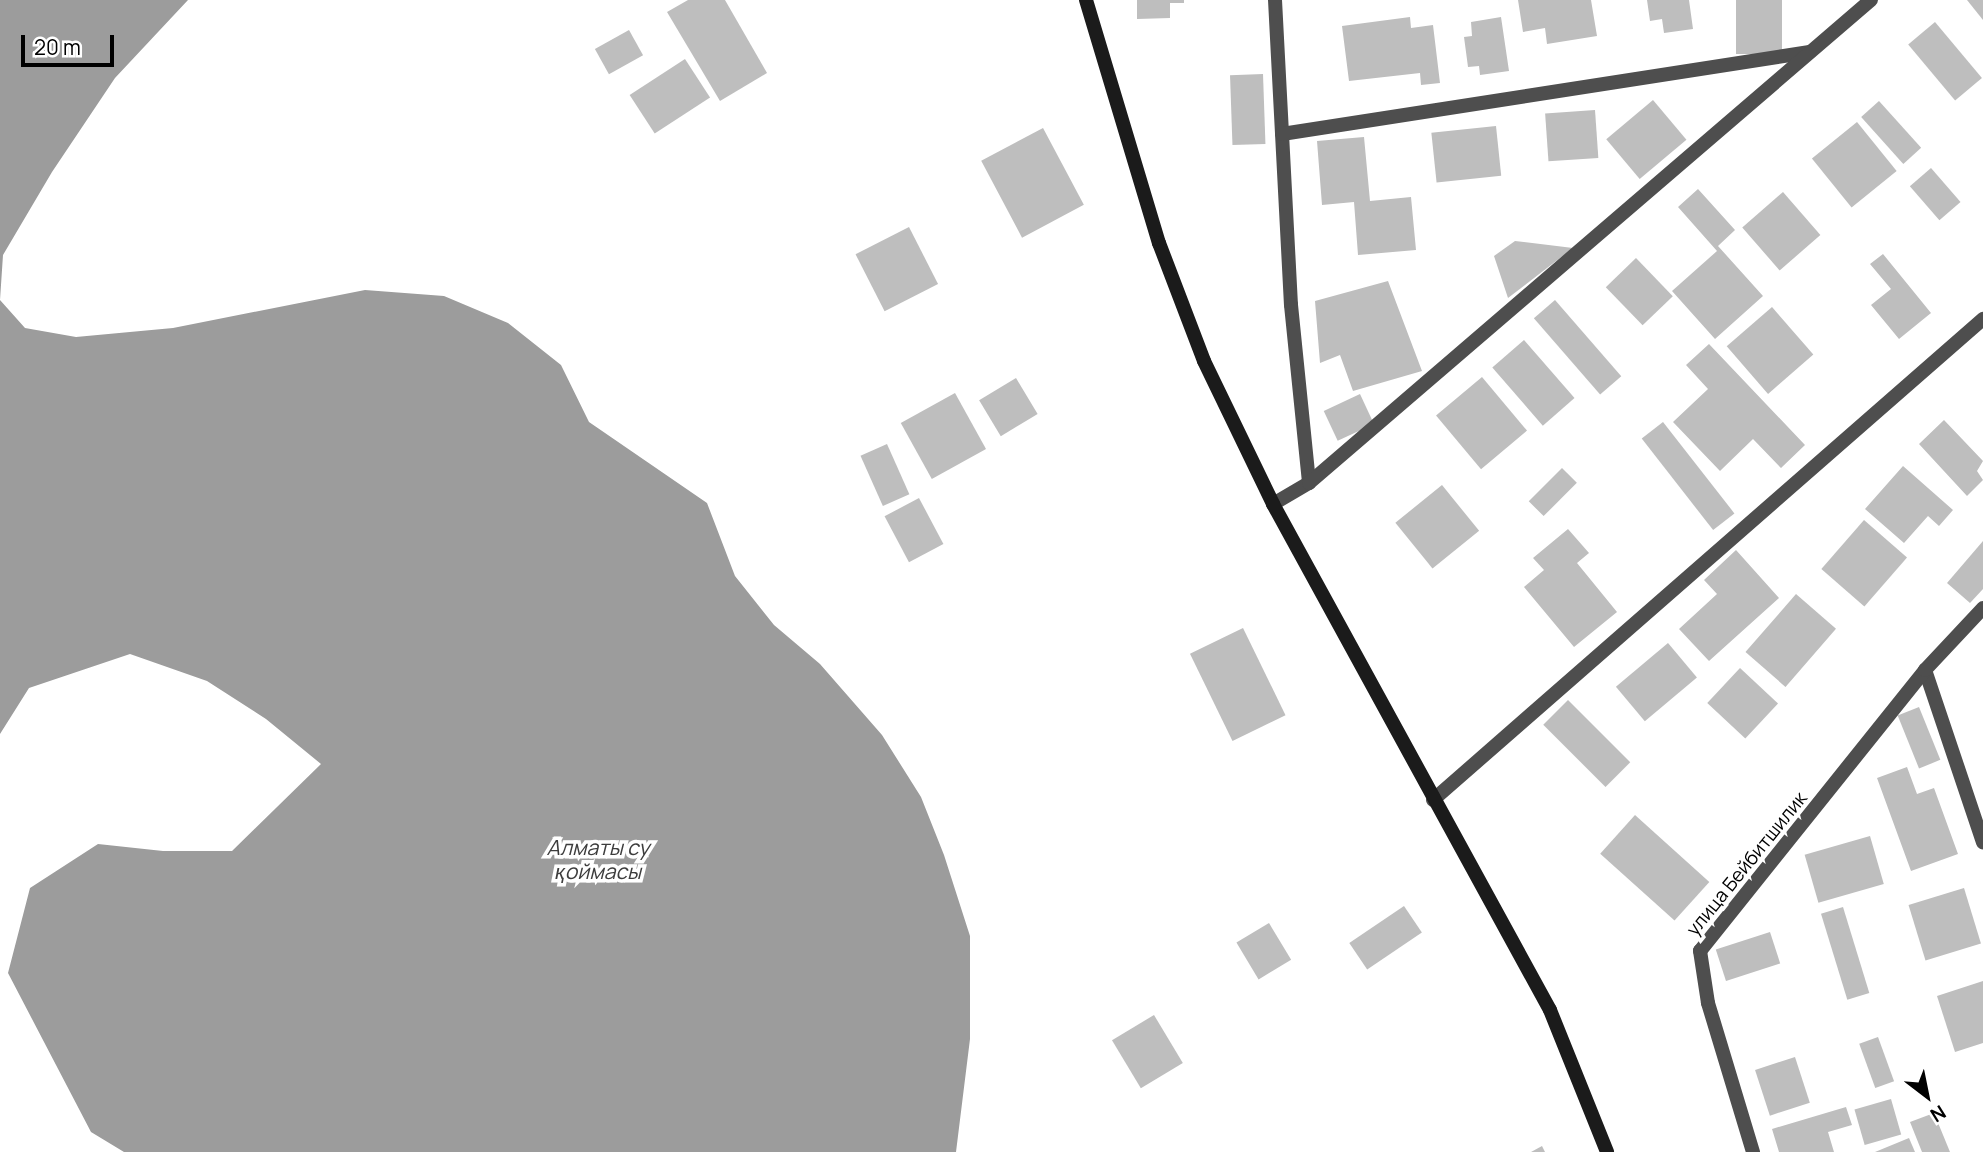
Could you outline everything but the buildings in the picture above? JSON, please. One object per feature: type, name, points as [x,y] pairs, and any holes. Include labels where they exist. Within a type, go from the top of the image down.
[{"type":"street","points":[[1086,0],[1159,243],[1204,361],[1273,504],[1550,1010],[1607,1152]]},
{"type":"street","points":[[1275,0],[1291,305],[1309,483]]},
{"type":"street","points":[[1273,504],[1309,483],[1871,0]]},
{"type":"street","points":[[1282,134],[1810,52]]},
{"type":"street","points":[[1433,800],[1983,319]]},
{"type":"street","name":"улица Бейбитшилик","points":[[1753,1152],[1708,1003],[1700,951],[1925,670],[1983,608]]},
{"type":"street","points":[[1925,670],[1983,842]]},
{"type":"water","points":[[0,0],[188,0],[115,78],[52,172],[3,255],[0,300]]},
{"type":"water","name":"Алматы су қоймасы","points":[[365,290],[444,296],[508,323],[561,365],[589,422],[707,503],[735,576],[774,625],[820,664],[882,735],[921,797],[944,855],[970,936],[970,1039],[956,1152],[124,1152],[91,1132],[8,973],[30,888],[98,844],[163,851],[232,851],[321,764],[266,719],[207,681],[130,654],[29,688],[0,734],[0,300],[25,328],[76,337],[173,328]]}]
